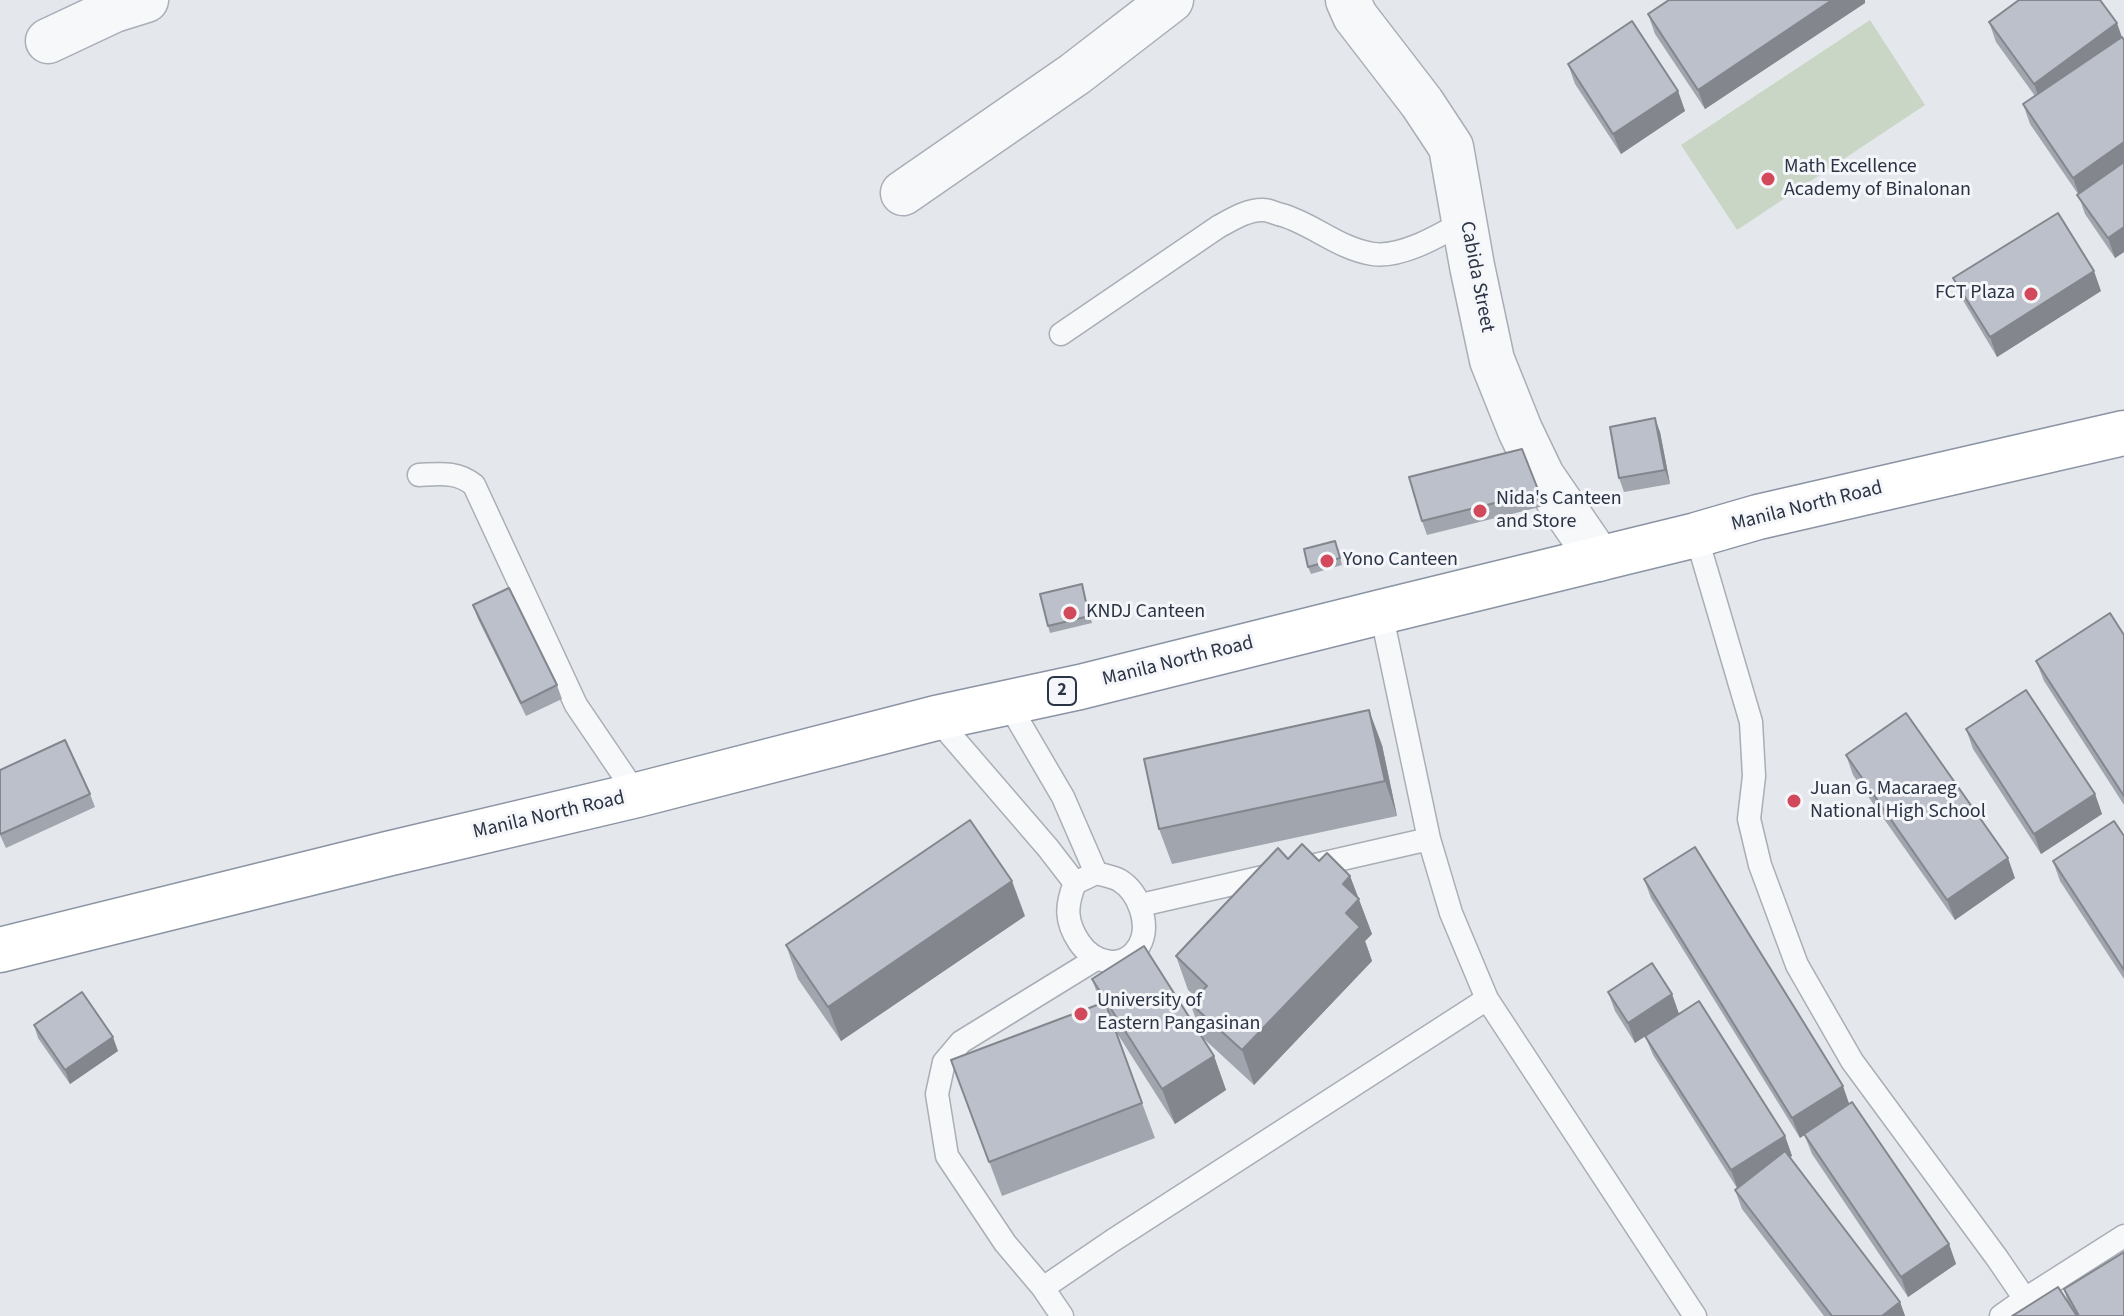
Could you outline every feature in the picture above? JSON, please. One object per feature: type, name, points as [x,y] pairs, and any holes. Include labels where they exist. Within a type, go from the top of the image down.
[{"type":"highway","name":"Manila North Road","points":[[0,950],[637,795],[936,718],[1080,687],[1758,517],[2124,433]]},
{"type":"street","points":[[48,41],[114,10],[146,0]]},
{"type":"street","points":[[903,193],[1075,74],[1171,0]]},
{"type":"street","name":"Cabida Street","points":[[1360,5],[1451,147],[1492,360],[1542,476],[1599,559]]},
{"type":"lane","points":[[1061,334],[1239,215],[1263,210],[1296,219],[1345,245],[1375,254],[1406,250],[1431,241],[1465,221]]},
{"type":"lane","points":[[419,475],[451,473],[474,485],[576,705],[637,795]]},
{"type":"lane","points":[[1696,535],[1751,722],[1754,776],[1749,819],[1760,865],[1797,965],[1852,1061],[2025,1299]]},
{"type":"lane","points":[[1381,612],[1429,839],[1451,913],[1487,999],[1695,1316]]},
{"type":"lane","points":[[1008,703],[1063,797],[1096,873]]},
{"type":"lane","points":[[936,718],[1075,883]]},
{"type":"lane","points":[[1141,905],[1429,839]]},
{"type":"lane","points":[[1096,873],[1119,880],[1141,905],[1143,932],[1139,946],[1126,959],[1110,963],[1096,959],[1080,945],[1071,929],[1067,903],[1075,883],[1096,873]]},
{"type":"lane","points":[[1062,1316],[1005,1243],[947,1156],[937,1094],[944,1062],[961,1042],[1096,959]]},
{"type":"lane","points":[[1043,1288],[1487,999]]},
{"type":"lane","points":[[2001,1316],[2124,1236]]},
{"type":"green space","points":[[1870,20],[1925,105],[1737,230],[1681,145]]},
{"type":"building","points":[[1669,0],[1832,0],[1698,90],[1648,14]]},
{"type":"building","points":[[2019,0],[2100,0],[2117,23],[2034,84],[1989,22]]},
{"type":"building","points":[[1632,21],[1678,91],[1613,134],[1568,64]]},
{"type":"building","points":[[2122,37],[2124,142],[2073,178],[2023,104]]},
{"type":"building","points":[[2124,162],[2124,227],[2108,238],[2077,195]]},
{"type":"building","name":"FCT Plaza","points":[[2058,213],[2094,271],[1990,337],[1953,278]]},
{"type":"building","points":[[1655,418],[1665,470],[1619,478],[1610,427]]},
{"type":"building","points":[[1522,449],[1539,492],[1422,521],[1409,477]]},
{"type":"building","points":[[1335,541],[1340,558],[1308,567],[1304,549]]},
{"type":"building","points":[[1082,584],[1089,616],[1048,626],[1040,594]]},
{"type":"building","points":[[509,588],[557,685],[521,703],[473,605]]},
{"type":"building","points":[[2110,613],[2124,635],[2124,796],[2036,661]]},
{"type":"building","points":[[2026,690],[2095,794],[2034,834],[1966,729]]},
{"type":"building","points":[[1369,710],[1385,781],[1159,829],[1144,759]]},
{"type":"building","points":[[1906,713],[2008,858],[1947,900],[1846,755]]},
{"type":"building","points":[[65,740],[90,794],[1,834],[0,770]]},
{"type":"building","points":[[970,820],[1012,881],[828,1007],[786,945]]},
{"type":"building","points":[[2114,821],[2124,836],[2124,970],[2053,861]]},
{"type":"building","points":[[1302,844],[1319,861],[1327,853],[1350,876],[1343,884],[1359,899],[1346,913],[1360,927],[1242,1050],[1190,1003],[1207,986],[1176,956],[1278,848],[1288,859]]},
{"type":"building","points":[[1695,847],[1843,1086],[1792,1118],[1644,879]]},
{"type":"building","points":[[1144,946],[1214,1056],[1162,1089],[1092,979]]},
{"type":"building","points":[[1652,963],[1672,994],[1628,1023],[1608,992]]},
{"type":"building","points":[[82,992],[113,1037],[65,1070],[34,1025]]},
{"type":"building","points":[[1699,1001],[1785,1136],[1731,1170],[1645,1036]]},
{"type":"building","points":[[1105,1002],[1142,1103],[989,1162],[951,1060]]},
{"type":"building","points":[[1852,1102],[1949,1244],[1901,1277],[1804,1134]]},
{"type":"building","points":[[1785,1151],[1900,1302],[1882,1316],[1832,1316],[1735,1190]]},
{"type":"building","points":[[2124,1252],[2124,1316],[2079,1316],[2064,1289]]},
{"type":"building","points":[[2058,1287],[2077,1316],[2012,1316]]},
{"type":"place","name":"Math Excellence Academy of Binalonan","points":[[1768,179]]},
{"type":"place","name":"FCT Plaza","points":[[2031,294]]},
{"type":"place","name":"Nida's Canteen and Store","points":[[1480,511]]},
{"type":"place","name":"Yono Canteen","points":[[1327,561]]},
{"type":"place","name":"KNDJ Canteen","points":[[1070,613]]},
{"type":"place","name":"Juan G. Macaraeg National High School","points":[[1794,801]]},
{"type":"place","name":"University of Eastern Pangasinan","points":[[1081,1014]]}]
